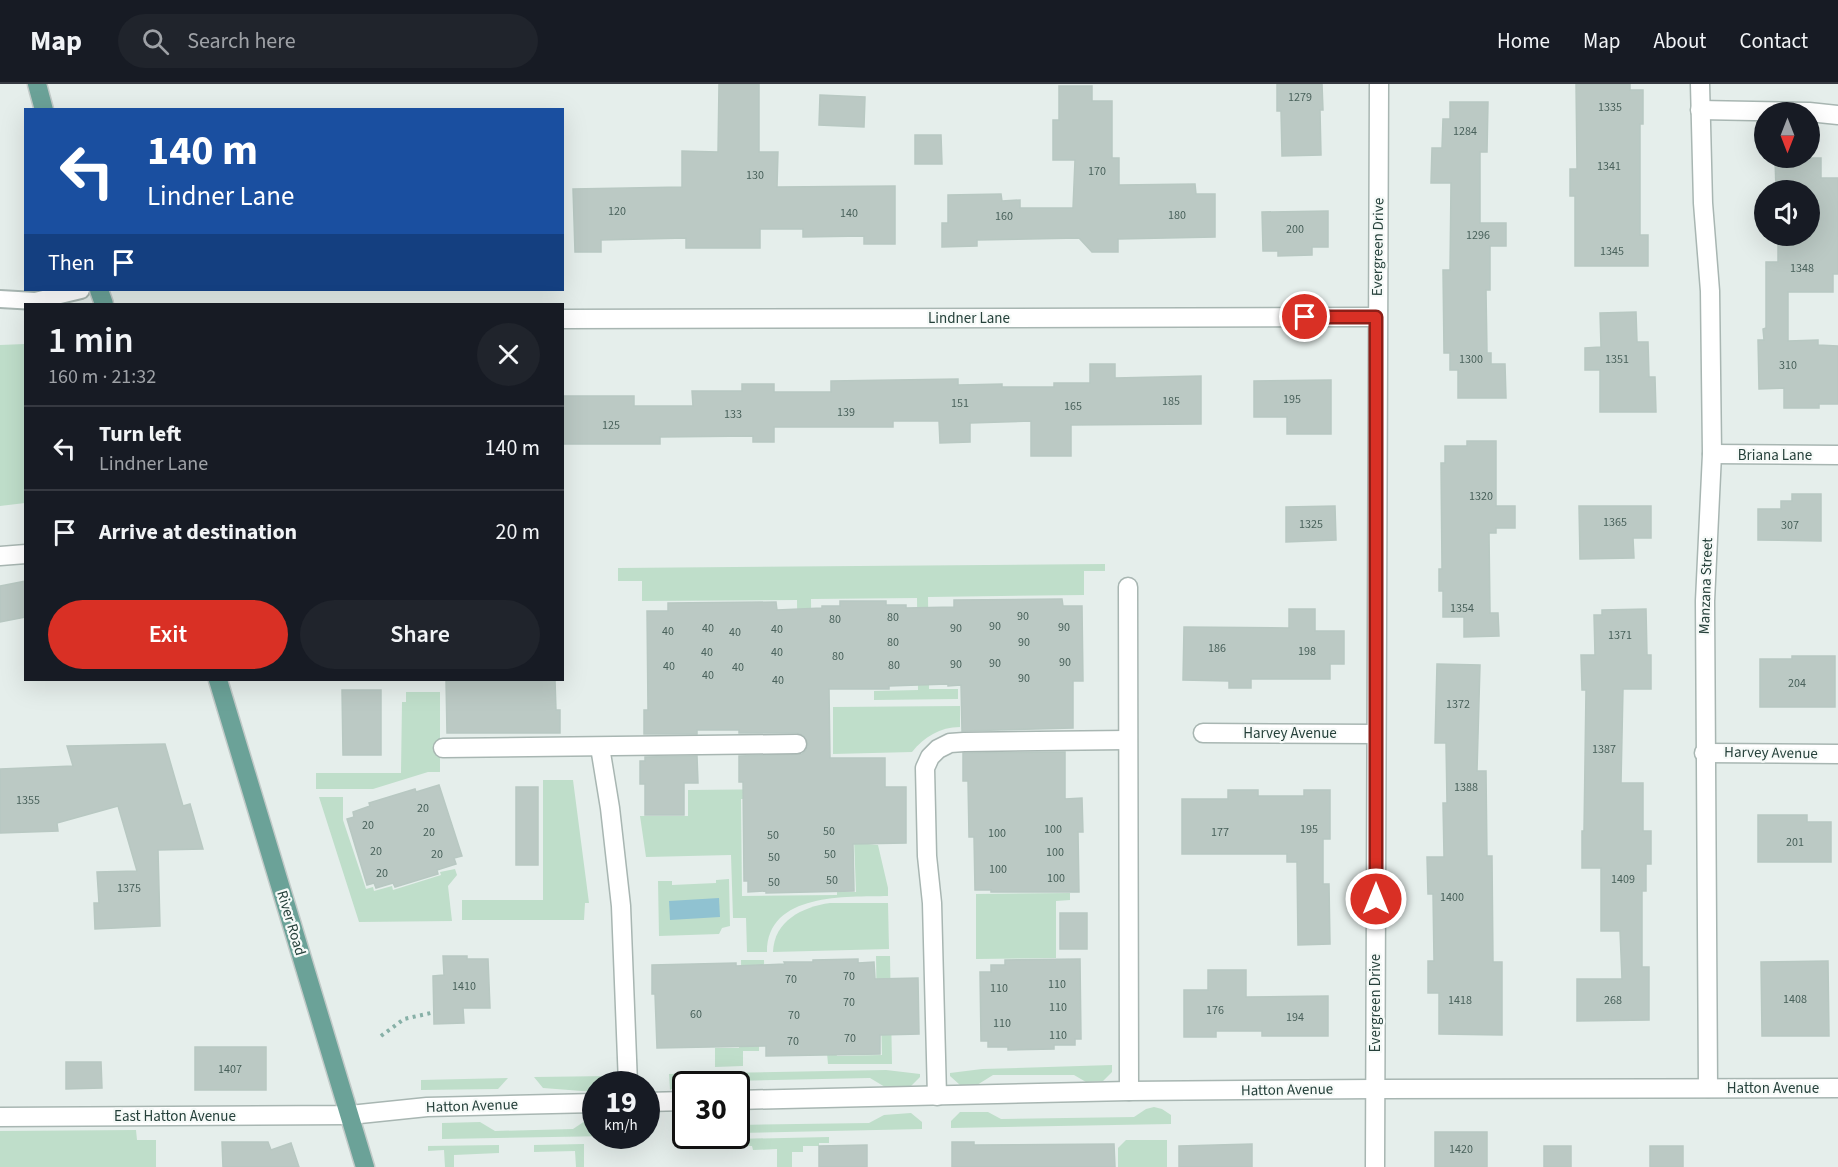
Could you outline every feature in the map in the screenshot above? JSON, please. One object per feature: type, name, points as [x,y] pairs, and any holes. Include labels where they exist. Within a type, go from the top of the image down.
[{"type":"main road","points":[[37,84],[43,108]]},
{"type":"main road","name":"River Road","points":[[218,681],[365,1167]]},
{"type":"street","name":"Evergreen Drive","points":[[1375,1167],[1378,84]]},
{"type":"street","name":"Manzana Street","points":[[1700,84],[1703,203],[1710,291],[1712,454],[1705,601],[1704,753],[1708,1088]]},
{"type":"street","points":[[1700,110],[1809,112],[1838,115]]},
{"type":"street","name":"Lindner Lane","points":[[564,319],[1376,317]]},
{"type":"street","name":"Briana Lane","points":[[1712,454],[1838,455]]},
{"type":"street","points":[[0,556],[24,554]]},
{"type":"street","points":[[1128,587],[1129,1092]]},
{"type":"street","name":"Harvey Avenue","points":[[1203,733],[1376,734]]},
{"type":"street","points":[[937,1096],[932,903],[927,866],[924,783],[925,768],[930,757],[944,746],[964,742],[1127,740]]},
{"type":"street","points":[[444,748],[797,744]]},
{"type":"street","points":[[600,747],[610,808],[621,906],[627,1071]]},
{"type":"street","name":"Harvey Avenue","points":[[1704,753],[1838,754]]},
{"type":"street","name":"Hatton Avenue","points":[[750,1100],[1375,1089],[1838,1088]]},
{"type":"street","name":"Hatton Avenue","points":[[350,1115],[427,1107],[582,1103]]},
{"type":"street","name":"East Hatton Avenue","points":[[0,1117],[350,1115]]},
{"type":"lane","points":[[0,299],[35,301],[77,291]]},
{"type":"path","points":[[381,1036],[404,1020],[431,1013]]},
{"type":"green space","points":[[24,344],[24,503],[0,506],[0,345]]},
{"type":"green space","points":[[1105,564],[1105,571],[1084,571],[1084,595],[928,597],[929,689],[958,689],[958,699],[874,700],[874,691],[918,690],[917,598],[811,599],[812,694],[798,694],[797,600],[642,601],[642,581],[618,581],[618,568]]},
{"type":"green space","points":[[406,692],[440,692],[440,772],[428,772],[373,789],[316,789],[316,773],[401,773],[402,702],[406,702]]},
{"type":"green space","points":[[960,706],[960,727],[933,734],[912,752],[833,754],[833,707]]},
{"type":"green space","points":[[543,780],[573,780],[589,903],[585,903],[584,920],[462,920],[462,900],[543,900]]},
{"type":"green space","points":[[794,789],[794,798],[741,799],[742,896],[837,895],[837,892],[856,892],[854,837],[868,827],[868,844],[878,845],[888,896],[832,898],[794,908],[780,918],[771,932],[767,952],[747,952],[746,918],[733,918],[731,855],[646,857],[640,816],[688,816],[688,790]]},
{"type":"green space","points":[[319,797],[343,797],[343,820],[366,889],[373,887],[374,891],[392,886],[393,890],[441,875],[440,872],[455,869],[457,875],[448,886],[452,921],[359,922]]},
{"type":"green space","points":[[729,879],[730,926],[722,928],[719,934],[659,936],[658,881],[672,881],[672,885],[716,883],[716,880]]},
{"type":"green space","points":[[1070,893],[1070,900],[1056,901],[1056,958],[976,959],[976,894]]},
{"type":"green space","points":[[830,903],[888,903],[889,949],[773,952],[778,932],[791,917],[809,908]]},
{"type":"green space","points":[[876,956],[890,956],[892,1064],[828,1064],[827,1053],[836,1053],[837,1056],[882,1055],[881,1014],[877,1014]]},
{"type":"green space","points":[[741,960],[764,960],[765,1017],[759,1018],[759,1051],[743,1051],[743,1066],[715,1067],[715,1048],[739,1048],[742,1020]]},
{"type":"green space","points":[[1112,1065],[1112,1072],[1103,1081],[1086,1082],[1074,1075],[993,1075],[977,1085],[960,1085],[950,1076],[950,1073],[982,1069]]},
{"type":"green space","points":[[886,1070],[920,1074],[920,1077],[911,1086],[885,1087],[870,1078],[750,1081],[750,1073]]},
{"type":"green space","points":[[669,1074],[672,1074],[672,1089],[670,1090]]},
{"type":"green space","points":[[582,1076],[582,1091],[543,1088],[534,1077]]},
{"type":"green space","points":[[508,1078],[498,1089],[421,1090],[421,1080]]},
{"type":"green space","points":[[1154,1107],[1171,1115],[1171,1124],[951,1128],[951,1121],[960,1112],[988,1112],[1001,1119],[1134,1117]]},
{"type":"green space","points":[[911,1113],[922,1122],[922,1129],[750,1133],[750,1125],[869,1123],[884,1115]]},
{"type":"green space","points":[[480,1122],[495,1131],[573,1129],[582,1123],[582,1137],[442,1139],[442,1123]]},
{"type":"green space","points":[[136,1130],[137,1140],[156,1140],[156,1167],[0,1167],[0,1131]]},
{"type":"green space","points":[[829,1137],[829,1143],[819,1143],[819,1146],[803,1146],[803,1152],[792,1152],[792,1167],[777,1167],[777,1149],[753,1150],[750,1146],[750,1139]]},
{"type":"green space","points":[[1126,1140],[1167,1140],[1167,1167],[1118,1167],[1118,1148]]},
{"type":"green space","points":[[582,1144],[584,1167],[576,1167],[575,1151],[534,1152],[534,1145]]},
{"type":"green space","points":[[499,1145],[499,1153],[454,1155],[454,1167],[445,1167],[444,1150],[428,1151],[428,1146]]},
{"type":"water","points":[[719,898],[720,917],[670,920],[669,901]]},
{"type":"building","points":[[719,84],[759,84],[759,152],[778,152],[777,187],[895,186],[895,244],[864,244],[864,236],[803,237],[803,229],[760,229],[760,248],[686,248],[686,238],[601,240],[601,252],[575,252],[573,189],[682,187],[682,151],[718,152]]},
{"type":"building","points":[[1277,84],[1322,84],[1321,155],[1282,156],[1281,111],[1277,111]]},
{"type":"building","points":[[1576,84],[1630,84],[1630,90],[1643,90],[1643,124],[1640,124],[1640,235],[1648,235],[1648,266],[1575,266],[1575,196],[1570,196],[1570,169],[1577,169]]},
{"type":"building","points":[[1059,86],[1092,86],[1092,101],[1112,101],[1112,158],[1119,158],[1119,185],[1195,184],[1196,194],[1215,194],[1215,237],[1118,239],[1118,252],[1092,252],[1079,238],[977,240],[977,246],[942,247],[942,223],[948,223],[948,195],[1001,194],[1002,201],[1020,200],[1020,208],[1073,208],[1075,160],[1053,160],[1053,120],[1059,120]]},
{"type":"building","points":[[820,95],[865,97],[864,127],[819,125]]},
{"type":"building","points":[[1450,102],[1488,102],[1487,152],[1480,152],[1480,223],[1506,223],[1506,246],[1490,246],[1490,290],[1486,290],[1487,353],[1491,353],[1491,364],[1505,364],[1506,398],[1458,398],[1458,370],[1450,370],[1450,353],[1444,353],[1443,270],[1450,270],[1451,183],[1431,183],[1432,148],[1442,148],[1443,119],[1450,119]]},
{"type":"building","points":[[915,135],[941,135],[942,164],[915,164]]},
{"type":"building","points":[[1820,158],[1821,178],[1838,178],[1838,274],[1833,274],[1833,292],[1788,292],[1788,341],[1818,340],[1818,345],[1838,346],[1838,404],[1819,404],[1819,408],[1784,408],[1784,388],[1759,389],[1758,340],[1764,340],[1763,329],[1766,328],[1766,262],[1778,262],[1778,246],[1820,246],[1820,180],[1776,180],[1775,168],[1820,168]]},
{"type":"building","points":[[1328,211],[1328,247],[1312,247],[1312,255],[1278,256],[1278,251],[1263,251],[1262,212]]},
{"type":"building","points":[[1636,312],[1637,342],[1648,342],[1649,377],[1655,377],[1656,412],[1600,412],[1600,370],[1585,370],[1585,348],[1601,347],[1600,313]]},
{"type":"building","points":[[1090,364],[1115,364],[1115,378],[1201,376],[1201,424],[1071,425],[1071,456],[1031,456],[1031,421],[970,423],[970,442],[940,443],[939,421],[893,421],[893,427],[774,427],[774,442],[753,442],[753,436],[660,437],[660,444],[564,444],[564,396],[634,396],[634,406],[693,406],[692,391],[742,391],[742,384],[774,384],[774,392],[831,392],[831,381],[958,379],[958,385],[1002,384],[1002,387],[1054,387],[1054,383],[1090,383]]},
{"type":"building","points":[[1331,380],[1331,434],[1287,434],[1287,417],[1254,417],[1254,381]]},
{"type":"building","points":[[1467,441],[1496,441],[1496,506],[1515,506],[1515,528],[1496,528],[1496,533],[1489,533],[1490,613],[1498,613],[1499,636],[1464,637],[1464,617],[1443,617],[1443,591],[1439,591],[1439,569],[1442,569],[1441,463],[1445,463],[1445,446],[1467,446]]},
{"type":"building","points":[[1792,494],[1821,494],[1821,541],[1758,540],[1758,509],[1781,509],[1781,501],[1792,501]]},
{"type":"building","points":[[1335,506],[1336,540],[1286,542],[1286,507]]},
{"type":"building","points":[[1579,506],[1651,506],[1651,538],[1633,538],[1634,558],[1580,559]]},
{"type":"building","points":[[24,581],[24,617],[0,622],[0,586]]},
{"type":"building","points":[[1062,599],[1063,606],[1082,606],[1083,681],[1073,681],[1073,728],[962,731],[961,685],[889,686],[889,689],[829,689],[830,758],[885,758],[885,787],[906,787],[906,843],[853,844],[854,891],[748,892],[748,881],[744,881],[743,782],[739,782],[739,756],[802,754],[808,744],[803,735],[797,733],[739,733],[739,730],[697,730],[697,734],[644,734],[644,710],[648,710],[647,611],[668,611],[668,603],[776,602],[777,610],[840,606],[840,601],[886,601],[886,605],[906,605],[906,608],[954,607],[954,600]]},
{"type":"building","points":[[1289,609],[1315,609],[1315,631],[1344,631],[1344,664],[1330,664],[1330,679],[1251,679],[1251,688],[1229,688],[1229,681],[1183,680],[1184,627],[1289,628]]},
{"type":"building","points":[[1646,609],[1647,655],[1651,655],[1651,689],[1623,689],[1621,783],[1643,783],[1643,831],[1651,831],[1651,864],[1646,864],[1646,891],[1642,891],[1642,967],[1649,967],[1649,1020],[1577,1021],[1577,979],[1622,979],[1620,931],[1601,931],[1601,868],[1582,868],[1586,690],[1582,690],[1581,655],[1595,655],[1594,615],[1602,615],[1602,610]]},
{"type":"building","points":[[1792,656],[1835,656],[1835,707],[1760,707],[1760,659],[1792,659]]},
{"type":"building","points":[[1437,664],[1480,665],[1477,771],[1486,771],[1487,856],[1492,856],[1493,962],[1502,962],[1502,1035],[1439,1034],[1439,993],[1428,993],[1428,961],[1434,961],[1433,894],[1428,894],[1427,857],[1444,857],[1443,803],[1447,803],[1446,743],[1435,743]]},
{"type":"building","points":[[446,681],[555,681],[556,710],[560,710],[560,733],[447,733]]},
{"type":"building","points":[[342,690],[381,690],[381,755],[343,755]]},
{"type":"building","points":[[165,744],[183,806],[190,804],[203,849],[158,850],[160,926],[95,929],[94,903],[99,903],[97,872],[137,871],[118,806],[57,823],[58,831],[0,833],[0,769],[73,766],[67,746]]},
{"type":"building","points":[[1065,752],[1065,799],[1082,798],[1083,832],[1078,832],[1079,892],[975,890],[974,837],[969,837],[968,781],[963,781],[963,753]]},
{"type":"building","points":[[697,756],[698,783],[684,783],[684,815],[645,815],[645,784],[640,784],[640,761],[645,761],[645,757]]},
{"type":"building","points":[[439,785],[462,856],[454,858],[456,864],[437,870],[438,874],[395,887],[393,883],[376,888],[374,883],[367,885],[347,819],[354,817],[353,812],[370,806],[369,803],[415,789],[416,792]]},
{"type":"building","points":[[516,787],[538,787],[538,865],[516,865]]},
{"type":"building","points":[[1228,790],[1258,790],[1258,796],[1304,796],[1304,790],[1330,790],[1330,839],[1323,839],[1323,884],[1329,884],[1330,944],[1298,945],[1297,862],[1287,862],[1287,854],[1182,854],[1182,799],[1228,799]]},
{"type":"building","points":[[1758,815],[1807,815],[1807,822],[1831,822],[1831,862],[1758,862]]},
{"type":"building","points":[[1060,913],[1087,913],[1087,949],[1060,949]]},
{"type":"building","points":[[443,956],[488,959],[490,1008],[463,1008],[464,1023],[434,1024],[433,976],[444,975]]},
{"type":"building","points":[[858,959],[858,963],[874,962],[875,979],[918,978],[919,1034],[880,1035],[880,1054],[766,1056],[766,1046],[657,1048],[652,965],[736,963],[736,966]]},
{"type":"building","points":[[1080,959],[1081,1039],[1075,1039],[1075,1045],[1054,1045],[1054,1049],[1008,1050],[1008,1047],[988,1047],[988,1041],[981,1041],[980,972],[991,972],[991,965],[1005,965],[1005,960]]},
{"type":"building","points":[[1828,961],[1829,1036],[1762,1036],[1761,962]]},
{"type":"building","points":[[1208,970],[1246,970],[1246,997],[1328,996],[1328,1036],[1262,1036],[1262,1031],[1216,1031],[1216,1037],[1184,1037],[1184,990],[1208,990]]},
{"type":"building","points":[[195,1047],[266,1047],[266,1090],[195,1090]]},
{"type":"building","points":[[66,1062],[101,1062],[102,1088],[66,1089]]},
{"type":"building","points":[[1435,1132],[1487,1132],[1487,1167],[1435,1167]]},
{"type":"building","points":[[222,1142],[268,1142],[271,1150],[291,1143],[299,1167],[223,1167]]},
{"type":"building","points":[[952,1142],[974,1142],[974,1145],[1114,1144],[1115,1167],[952,1167]]},
{"type":"building","points":[[1252,1144],[1252,1167],[1179,1167],[1179,1146]]},
{"type":"building","points":[[867,1145],[867,1167],[819,1167],[819,1146]]},
{"type":"building","points":[[1544,1146],[1571,1146],[1571,1167],[1544,1167]]},
{"type":"building","points":[[1650,1146],[1683,1146],[1683,1167],[1650,1167]]},
{"type":"route","points":[[1305,317],[1376,317],[1376,899]]}]
